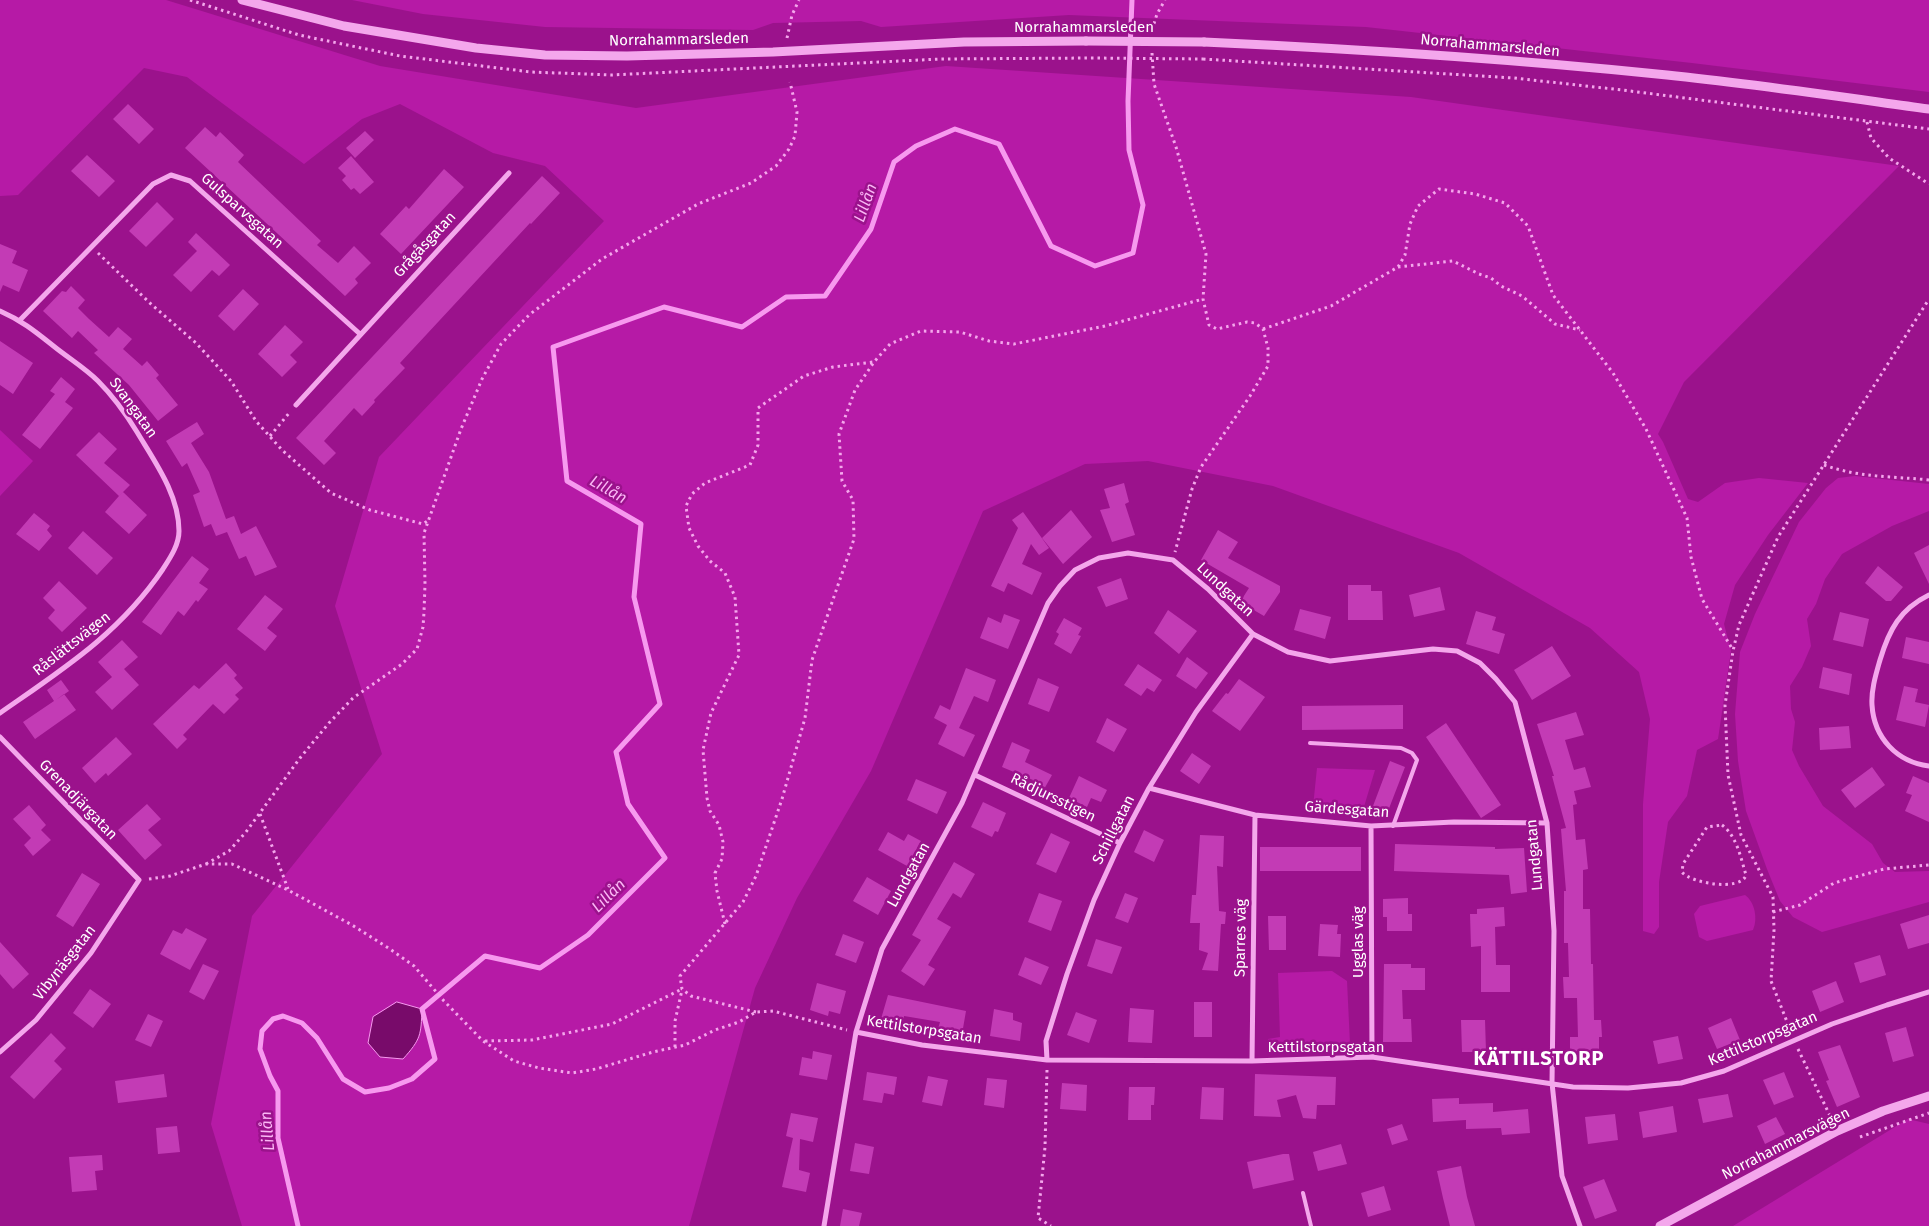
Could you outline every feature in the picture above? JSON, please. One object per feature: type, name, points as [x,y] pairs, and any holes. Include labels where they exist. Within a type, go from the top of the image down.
[{"type":"street","name":"Norrahammarsleden","points":[[242,0],[344,26],[476,48],[545,55],[627,56],[783,52],[964,42],[1204,42],[1332,48],[1668,75],[1929,109]]},
{"type":"street","name":"Grågåsgatan","points":[[296,405],[509,173]]},
{"type":"street","name":"Gulsparvsgatan","points":[[20,320],[153,184],[171,175],[190,181],[360,334]]},
{"type":"street","name":"Svangatan","points":[[0,311],[20,320],[98,381],[127,416],[173,497],[180,534]]},
{"type":"street","name":"Råslättsvägen","points":[[0,713],[77,659],[122,620],[157,578],[174,552],[180,534]]},
{"type":"street","name":"Lundgatan","points":[[824,1226],[856,1032],[882,948],[962,803],[1048,604],[1060,586],[1075,570],[1099,558],[1128,552],[1173,560],[1208,589],[1253,634],[1288,652],[1330,661],[1433,649],[1456,651],[1480,663],[1496,678],[1515,702],[1547,823],[1554,931],[1552,1084],[1562,1176],[1580,1226]]},
{"type":"street","points":[[1929,595],[1909,607],[1897,620],[1887,637],[1875,676],[1872,705],[1877,726],[1887,745],[1906,761],[1929,766]]},
{"type":"street","name":"Schillgatan","points":[[1047,1060],[1046,1042],[1067,974],[1094,900],[1120,844],[1150,788],[1196,712],[1253,634]]},
{"type":"street","name":"Grenadjärgatan","points":[[0,737],[138,880]]},
{"type":"street","name":"Rådjursstigen","points":[[975,774],[1120,844]]},
{"type":"street","name":"Gärdesgatan","points":[[1150,788],[1255,815],[1372,826],[1454,822],[1547,823]]},
{"type":"street","name":"Sparres väg","points":[[1252,1061],[1255,815]]},
{"type":"street","name":"Ugglas väg","points":[[1372,826],[1372,1057]]},
{"type":"street","name":"Vibynäsgatan","points":[[0,1052],[36,1020],[91,953],[138,880]]},
{"type":"street","name":"Kettilstorpsgatan","points":[[856,1032],[922,1045],[1047,1060],[1252,1061],[1372,1057],[1573,1087],[1628,1088],[1681,1083],[1724,1071],[1832,1024],[1887,1004],[1929,992]]},
{"type":"street","name":"Norrahammarsvägen","points":[[1660,1226],[1837,1131],[1883,1111],[1929,1096]]},
{"type":"lane","points":[[1310,743],[1401,748],[1412,753],[1417,760],[1393,826]]},
{"type":"lane","points":[[1303,1193],[1311,1226]]},
{"type":"path","points":[[787,38],[792,15],[799,0]]},
{"type":"path","points":[[1151,32],[1157,14],[1165,0]]},
{"type":"path","points":[[1091,58],[1203,59],[1514,78],[1641,92],[1929,129]]},
{"type":"path","points":[[1152,67],[1154,84],[1176,147],[1206,254],[1203,299],[1209,325],[1217,329],[1247,322],[1255,323],[1263,329],[1268,348],[1268,366],[1201,468],[1183,517],[1173,560]]},
{"type":"path","points":[[138,880],[170,876],[206,864],[229,851],[260,814],[285,778],[329,723],[353,698],[402,664],[417,649],[424,612],[424,533],[461,430],[482,379],[501,344],[536,309],[602,259],[698,204],[751,182],[776,166],[790,149],[795,136],[797,112],[790,82]]},
{"type":"path","points":[[1867,122],[1871,138],[1889,158],[1929,184]]},
{"type":"path","points":[[1398,267],[1405,255],[1410,224],[1418,206],[1439,189],[1474,194],[1505,203],[1528,226],[1553,295],[1613,373],[1646,430],[1687,518],[1691,558],[1702,600],[1734,651]]},
{"type":"path","points":[[92,247],[152,305],[196,343],[231,381],[256,421],[282,450],[331,493],[370,510],[423,524],[430,520]]},
{"type":"path","points":[[1263,329],[1331,306],[1398,267],[1453,261],[1491,278],[1501,286],[1522,296],[1556,324],[1580,330]]},
{"type":"path","points":[[675,1047],[675,1021],[682,989],[680,976],[743,902],[756,876],[782,799],[805,718],[812,660],[854,539],[853,500],[842,481],[839,434],[855,390],[874,362],[890,344],[921,331],[960,332],[989,341],[1014,344],[1105,326],[1203,299]]},
{"type":"path","points":[[1837,1131],[1794,1040],[1771,981],[1774,930],[1773,897],[1741,835],[1728,775],[1725,705],[1739,625],[1778,537],[1929,299]]},
{"type":"path","points":[[725,925],[715,873],[722,859],[723,842],[719,825],[710,811],[707,798],[703,750],[711,713],[739,655],[735,597],[725,574],[710,561],[698,546],[689,528],[686,506],[692,494],[706,484],[750,464],[758,445],[758,408],[804,376],[833,368],[874,362]]},
{"type":"path","points":[[270,436],[296,405]]},
{"type":"path","points":[[1824,465],[1847,473],[1929,480]]},
{"type":"path","points":[[260,814],[288,890]]},
{"type":"path","points":[[1722,825],[1732,834],[1744,870],[1746,875],[1744,880],[1740,883],[1730,884],[1712,883],[1686,877],[1682,872],[1683,864],[1707,827],[1722,825]]},
{"type":"path","points":[[206,864],[232,864],[288,890],[352,925],[414,966],[444,1002],[483,1041],[514,1061],[539,1068],[572,1073],[596,1069],[685,1045],[715,1030],[739,1022],[756,1012]]},
{"type":"path","points":[[1773,912],[1800,905],[1834,883],[1884,868],[1929,865]]},
{"type":"path","points":[[682,989],[691,996],[756,1012],[773,1011],[856,1032]]},
{"type":"path","points":[[483,1041],[532,1040],[612,1024],[682,989]]},
{"type":"path","points":[[1047,1060],[1045,1147],[1038,1218],[1051,1226]]},
{"type":"path","points":[[1852,1140],[1929,1113]]},
{"type":"shaded area","points":[[0,0],[166,0],[380,66],[636,108],[946,66],[1411,97],[1899,166],[1684,382],[1658,434],[1688,499],[1698,502],[1725,483],[1759,478],[1808,483],[1768,535],[1735,585],[1724,624],[1731,651],[1718,739],[1697,750],[1687,796],[1668,822],[1659,882],[1659,927],[1654,934],[1643,931],[1643,804],[1650,719],[1639,672],[1590,628],[1459,553],[1273,486],[1148,461],[1085,464],[983,511],[871,771],[797,898],[755,988],[689,1226],[242,1226],[211,1124],[252,916],[382,754],[335,606],[379,457],[604,221],[545,166],[493,153],[400,104],[362,119],[304,164],[187,77],[144,68],[18,195],[0,196]]},
{"type":"shaded area","points":[[352,0],[1929,0],[1929,92],[1692,63],[1366,27],[1069,15],[881,27],[861,21],[773,23],[753,30],[545,27],[423,14]]},
{"type":"shaded area","points":[[0,430],[33,461],[0,496]]},
{"type":"shaded area","points":[[1855,476],[1929,484],[1929,511],[1892,526],[1842,554],[1825,579],[1816,604],[1807,619],[1811,646],[1802,667],[1790,686],[1791,709],[1795,722],[1792,750],[1799,766],[1823,806],[1872,844],[1883,863],[1895,872],[1929,871],[1929,902],[1822,932],[1793,917],[1780,901],[1767,869],[1746,811],[1738,761],[1735,714],[1740,652],[1755,614],[1799,522],[1826,488],[1838,478]]},
{"type":"shaded area","points":[[1317,768],[1375,770],[1363,810],[1313,807]]},
{"type":"shaded area","points":[[1745,895],[1755,911],[1755,926],[1753,930],[1707,941],[1699,937],[1694,914],[1700,906]]},
{"type":"shaded area","points":[[1332,971],[1347,981],[1350,1044],[1268,1044],[1268,1039],[1280,1037],[1278,973]]},
{"type":"shaded area","points":[[397,1002],[422,1009],[419,1036],[403,1059],[380,1057],[368,1043],[373,1017]]},
{"type":"shaded area","points":[[1908,1119],[1929,1124],[1929,1226],[1733,1226]]},
{"type":"building","points":[[128,104],[154,129],[139,144],[113,119]]},
{"type":"building","points":[[205,127],[216,137],[220,132],[244,155],[238,162],[321,241],[317,245],[338,263],[354,246],[371,263],[355,279],[358,283],[345,296],[185,148]]},
{"type":"building","points":[[365,131],[374,140],[355,158],[346,148]]},
{"type":"building","points":[[87,155],[115,181],[99,197],[71,171]]},
{"type":"building","points":[[351,156],[374,182],[360,194],[354,188],[351,190],[342,180],[346,176],[338,168]]},
{"type":"building","points":[[444,169],[464,187],[401,254],[380,234],[406,206],[409,209]]},
{"type":"building","points":[[542,176],[560,193],[400,363],[405,368],[374,400],[375,402],[362,416],[354,408],[324,441],[336,453],[324,465],[296,438]]},
{"type":"building","points":[[157,202],[174,219],[146,247],[129,231]]},
{"type":"building","points":[[196,233],[230,265],[219,276],[212,270],[191,292],[173,275],[197,251],[188,242]]},
{"type":"building","points":[[0,244],[17,251],[12,263],[28,270],[19,292],[3,285],[0,292]]},
{"type":"building","points":[[71,286],[85,300],[78,308],[109,337],[118,327],[132,339],[123,349],[142,366],[147,361],[159,375],[156,378],[178,405],[158,421],[129,385],[94,353],[98,350],[78,331],[72,338],[43,311],[62,291],[66,292]]},
{"type":"building","points":[[243,289],[259,304],[234,331],[218,316]]},
{"type":"building","points":[[285,325],[303,342],[290,355],[297,362],[282,377],[258,354]]},
{"type":"building","points":[[0,341],[33,363],[13,394],[0,385]]},
{"type":"building","points":[[61,377],[75,389],[65,402],[73,408],[40,449],[22,435],[55,394],[50,391]]},
{"type":"building","points":[[197,422],[204,434],[191,443],[209,472],[226,519],[234,516],[241,534],[256,526],[277,567],[255,576],[246,556],[239,559],[227,532],[216,536],[211,524],[204,527],[193,495],[200,492],[187,463],[182,467],[166,441]]},
{"type":"building","points":[[99,432],[117,449],[104,463],[130,485],[119,496],[76,455]]},
{"type":"building","points":[[1124,483],[1129,502],[1125,504],[1135,535],[1112,542],[1100,510],[1110,508],[1104,489]]},
{"type":"building","points":[[123,492],[147,515],[129,534],[105,512]]},
{"type":"building","points":[[1071,510],[1092,537],[1063,564],[1042,538]]},
{"type":"building","points":[[1023,512],[1049,548],[1039,555],[1031,544],[1022,564],[1042,573],[1032,595],[1008,583],[1004,592],[991,586],[1018,528],[1012,520]]},
{"type":"building","points":[[34,513],[50,526],[47,530],[52,536],[39,551],[16,534]]},
{"type":"building","points":[[1218,530],[1238,542],[1228,558],[1280,586],[1280,592],[1264,616],[1240,602],[1249,588],[1201,560]]},
{"type":"building","points":[[83,531],[113,558],[97,575],[68,548]]},
{"type":"building","points":[[1929,545],[1929,584],[1914,553]]},
{"type":"building","points":[[192,556],[209,569],[199,583],[208,589],[198,602],[196,600],[184,616],[178,611],[161,635],[142,622]]},
{"type":"building","points":[[1878,566],[1903,587],[1891,601],[1886,601],[1865,583]]},
{"type":"building","points":[[1121,578],[1128,599],[1106,607],[1097,587]]},
{"type":"building","points":[[59,581],[87,608],[62,632],[48,618],[55,610],[43,598]]},
{"type":"building","points":[[1348,585],[1371,585],[1371,591],[1382,591],[1383,620],[1348,620]]},
{"type":"building","points":[[1440,587],[1445,610],[1414,617],[1409,595]]},
{"type":"building","points":[[265,595],[283,609],[267,628],[277,636],[265,651],[237,629]]},
{"type":"building","points":[[1300,609],[1331,617],[1325,639],[1294,630]]},
{"type":"building","points":[[1168,610],[1197,631],[1179,654],[1154,633]]},
{"type":"building","points":[[1476,611],[1496,617],[1492,630],[1505,634],[1499,654],[1466,644]]},
{"type":"building","points":[[1840,612],[1869,619],[1863,647],[1833,640]]},
{"type":"building","points":[[1004,614],[1020,620],[1008,649],[980,638],[988,617],[1001,623]]},
{"type":"building","points":[[1064,618],[1082,628],[1078,635],[1081,636],[1071,654],[1054,644],[1059,634],[1056,632]]},
{"type":"building","points":[[1906,637],[1929,642],[1929,664],[1902,658]]},
{"type":"building","points":[[122,640],[138,657],[124,669],[139,685],[112,710],[95,692],[112,677],[98,662]]},
{"type":"building","points":[[1552,646],[1571,676],[1532,700],[1514,670]]},
{"type":"building","points":[[1187,657],[1208,673],[1196,689],[1176,676]]},
{"type":"building","points":[[226,663],[237,675],[234,678],[243,688],[235,695],[239,699],[224,714],[213,704],[183,735],[187,739],[177,749],[153,724],[194,685],[199,689]]},
{"type":"building","points":[[1138,664],[1162,680],[1154,692],[1147,688],[1141,696],[1124,685]]},
{"type":"building","points":[[1823,667],[1852,674],[1849,695],[1819,688]]},
{"type":"building","points":[[966,668],[996,680],[988,702],[974,696],[959,728],[975,735],[964,757],[938,744],[947,725],[934,718],[940,705],[950,710]]},
{"type":"building","points":[[1038,678],[1059,687],[1049,712],[1028,704]]},
{"type":"building","points":[[1239,679],[1265,697],[1240,731],[1212,711]]},
{"type":"building","points":[[61,680],[69,691],[64,694],[76,710],[35,739],[23,722],[54,701],[47,690]]},
{"type":"building","points":[[1904,686],[1918,689],[1915,702],[1929,705],[1925,727],[1896,720]]},
{"type":"building","points":[[1403,705],[1403,729],[1302,730],[1302,706]]},
{"type":"building","points":[[1576,712],[1584,735],[1565,740],[1574,770],[1585,767],[1591,787],[1574,791],[1577,804],[1573,805],[1576,840],[1585,839],[1588,869],[1583,870],[1583,909],[1590,909],[1594,1020],[1601,1020],[1602,1037],[1599,1037],[1599,1054],[1595,1054],[1596,1065],[1570,1065],[1570,1037],[1578,1037],[1577,998],[1564,998],[1563,977],[1569,977],[1568,943],[1564,943],[1564,891],[1566,891],[1561,829],[1566,828],[1552,776],[1554,776],[1537,724]]},
{"type":"building","points":[[1107,718],[1127,729],[1114,752],[1096,742]]},
{"type":"building","points":[[1446,723],[1501,805],[1481,818],[1426,737]]},
{"type":"building","points":[[1849,726],[1851,748],[1820,750],[1819,728]]},
{"type":"building","points":[[116,737],[132,754],[108,776],[106,773],[95,783],[82,768]]},
{"type":"building","points":[[1012,742],[1030,750],[1025,762],[1052,775],[1043,791],[1031,785],[1033,780],[1002,767]]},
{"type":"building","points":[[1192,753],[1211,766],[1199,784],[1180,771]]},
{"type":"building","points":[[1390,761],[1405,767],[1388,811],[1373,806]]},
{"type":"building","points":[[1872,767],[1885,785],[1855,808],[1841,790]]},
{"type":"building","points":[[1079,776],[1107,790],[1101,802],[1091,798],[1087,807],[1069,798]]},
{"type":"building","points":[[1913,776],[1929,783],[1929,822],[1905,811],[1912,795],[1906,793]]},
{"type":"building","points":[[916,779],[947,792],[937,814],[907,800]]},
{"type":"building","points":[[983,802],[1006,813],[998,832],[995,831],[992,837],[971,827]]},
{"type":"building","points":[[147,804],[161,819],[148,830],[162,845],[145,860],[118,830]]},
{"type":"building","points":[[29,805],[46,825],[41,830],[51,840],[33,856],[24,845],[31,838],[13,819]]},
{"type":"building","points":[[1144,830],[1164,840],[1154,862],[1134,852]]},
{"type":"building","points":[[888,832],[904,841],[908,834],[921,841],[907,866],[878,850]]},
{"type":"building","points":[[1051,833],[1070,842],[1056,873],[1036,864]]},
{"type":"building","points":[[1200,835],[1224,836],[1223,867],[1217,866],[1219,911],[1226,912],[1225,924],[1221,924],[1218,971],[1202,970],[1208,953],[1199,950],[1200,923],[1190,923],[1192,895],[1196,895]]},
{"type":"building","points":[[1395,844],[1495,847],[1495,849],[1524,848],[1527,892],[1511,894],[1509,875],[1394,871]]},
{"type":"building","points":[[1260,847],[1361,847],[1361,871],[1260,871]]},
{"type":"building","points":[[954,862],[975,874],[961,898],[953,893],[937,919],[951,927],[928,965],[935,969],[924,986],[901,971],[921,940],[912,935]]},
{"type":"building","points":[[82,873],[100,884],[73,927],[56,916]]},
{"type":"building","points":[[867,877],[891,891],[878,915],[853,901]]},
{"type":"building","points":[[1039,893],[1062,901],[1051,931],[1028,922]]},
{"type":"building","points":[[1125,893],[1138,898],[1128,923],[1115,918]]},
{"type":"building","points":[[1408,898],[1408,914],[1412,914],[1412,931],[1387,931],[1387,917],[1383,917],[1383,899]]},
{"type":"building","points":[[1504,907],[1505,926],[1495,927],[1496,965],[1510,965],[1510,992],[1481,992],[1481,946],[1471,947],[1470,914],[1477,914],[1477,909]]},
{"type":"building","points":[[1929,915],[1929,943],[1908,949],[1900,924]]},
{"type":"building","points":[[1268,916],[1286,916],[1286,950],[1269,950]]},
{"type":"building","points":[[1320,924],[1338,925],[1337,934],[1341,934],[1340,957],[1318,956]]},
{"type":"building","points":[[186,928],[207,939],[190,970],[160,954],[173,930],[182,934]]},
{"type":"building","points":[[843,934],[864,942],[856,963],[835,955]]},
{"type":"building","points":[[1096,939],[1122,947],[1112,974],[1087,966]]},
{"type":"building","points":[[0,942],[29,974],[13,989],[0,974]]},
{"type":"building","points":[[1880,955],[1886,975],[1860,983],[1854,963]]},
{"type":"building","points":[[1025,957],[1049,967],[1041,985],[1018,975]]},
{"type":"building","points":[[203,964],[219,971],[204,1000],[189,992]]},
{"type":"building","points":[[1384,964],[1411,964],[1411,968],[1425,968],[1425,990],[1402,990],[1403,1019],[1411,1019],[1412,1042],[1383,1042]]},
{"type":"building","points":[[1836,981],[1844,1002],[1820,1012],[1812,991]]},
{"type":"building","points":[[817,983],[846,991],[840,1014],[829,1011],[828,1016],[810,1010]]},
{"type":"building","points":[[90,989],[111,1004],[93,1028],[73,1013]]},
{"type":"building","points":[[888,995],[966,1011],[962,1034],[938,1029],[940,1022],[904,1016],[903,1026],[881,1019]]},
{"type":"building","points":[[1194,1002],[1212,1002],[1212,1037],[1194,1037]]},
{"type":"building","points":[[1130,1008],[1154,1010],[1152,1043],[1128,1042]]},
{"type":"building","points":[[994,1009],[1013,1013],[1013,1020],[1022,1023],[1020,1041],[990,1036]]},
{"type":"building","points":[[1076,1012],[1097,1020],[1089,1043],[1067,1035]]},
{"type":"building","points":[[148,1014],[163,1021],[151,1047],[135,1040]]},
{"type":"building","points":[[1731,1018],[1740,1040],[1717,1049],[1708,1028]]},
{"type":"building","points":[[1461,1020],[1485,1020],[1486,1052],[1462,1052]]},
{"type":"building","points":[[1906,1027],[1914,1056],[1893,1062],[1885,1033]]},
{"type":"building","points":[[51,1033],[66,1048],[54,1061],[62,1069],[34,1099],[10,1077]]},
{"type":"building","points":[[1678,1036],[1683,1059],[1658,1064],[1653,1041]]},
{"type":"building","points":[[1840,1045],[1860,1097],[1837,1107],[1826,1081],[1829,1080],[1818,1052]]},
{"type":"building","points":[[813,1051],[832,1055],[827,1080],[799,1075],[802,1057],[812,1059]]},
{"type":"building","points":[[867,1072],[897,1077],[894,1095],[884,1093],[882,1103],[863,1100]]},
{"type":"building","points":[[1784,1072],[1794,1097],[1774,1105],[1763,1080]]},
{"type":"building","points":[[164,1074],[167,1097],[118,1103],[115,1081]]},
{"type":"building","points":[[1255,1074],[1336,1077],[1335,1105],[1317,1105],[1316,1119],[1303,1118],[1296,1095],[1277,1100],[1281,1117],[1254,1116]]},
{"type":"building","points":[[928,1076],[948,1080],[942,1106],[922,1102]]},
{"type":"building","points":[[987,1078],[1007,1080],[1004,1108],[984,1105]]},
{"type":"building","points":[[1062,1083],[1087,1085],[1086,1111],[1060,1109]]},
{"type":"building","points":[[1129,1087],[1155,1087],[1154,1105],[1151,1105],[1151,1120],[1128,1120]]},
{"type":"building","points":[[1202,1087],[1224,1088],[1223,1120],[1200,1119]]},
{"type":"building","points":[[1728,1094],[1733,1117],[1703,1123],[1698,1099]]},
{"type":"building","points":[[1459,1098],[1459,1104],[1493,1103],[1493,1112],[1528,1109],[1530,1133],[1502,1135],[1501,1128],[1466,1129],[1466,1120],[1433,1122],[1432,1099]]},
{"type":"building","points":[[1673,1106],[1677,1132],[1643,1138],[1639,1112]]},
{"type":"building","points":[[791,1113],[818,1118],[813,1142],[800,1139],[799,1170],[810,1173],[806,1192],[782,1187],[793,1138],[786,1136]]},
{"type":"building","points":[[1615,1114],[1618,1140],[1588,1144],[1585,1117]]},
{"type":"building","points":[[1776,1117],[1785,1134],[1765,1144],[1757,1126]]},
{"type":"building","points":[[1402,1124],[1408,1140],[1392,1145],[1387,1129]]},
{"type":"building","points":[[177,1126],[180,1152],[158,1154],[156,1128]]},
{"type":"building","points":[[855,1143],[874,1147],[869,1174],[850,1171]]},
{"type":"building","points":[[1341,1144],[1347,1164],[1318,1171],[1313,1152]]},
{"type":"building","points":[[1289,1154],[1294,1180],[1253,1189],[1247,1162]]},
{"type":"building","points":[[102,1155],[103,1170],[95,1171],[97,1190],[72,1192],[69,1157]]},
{"type":"building","points":[[1461,1166],[1475,1226],[1450,1226],[1443,1198],[1437,1171]]},
{"type":"building","points":[[1604,1179],[1617,1211],[1595,1219],[1583,1187]]},
{"type":"building","points":[[1384,1186],[1391,1210],[1368,1217],[1361,1193]]},
{"type":"building","points":[[843,1209],[862,1213],[859,1226],[840,1226]]},
{"type":"waterway","name":"Lillån","points":[[298,1226],[278,1138],[278,1091],[260,1049],[262,1031],[273,1019],[283,1016],[302,1023],[317,1038],[343,1079],[365,1092],[389,1088],[412,1079],[435,1059],[422,1009],[485,956],[540,968],[588,935],[665,858],[628,804],[616,752],[660,704],[634,597],[641,524],[567,481],[553,347],[664,307],[742,327],[786,297],[825,296],[871,229],[894,162],[916,146],[955,129],[999,144],[1051,246],[1095,266],[1133,253],[1143,205],[1129,150],[1128,101],[1132,0]]},
{"type":"district","name":"KÄTTILSTORP","points":[[1539,1059]]}]
